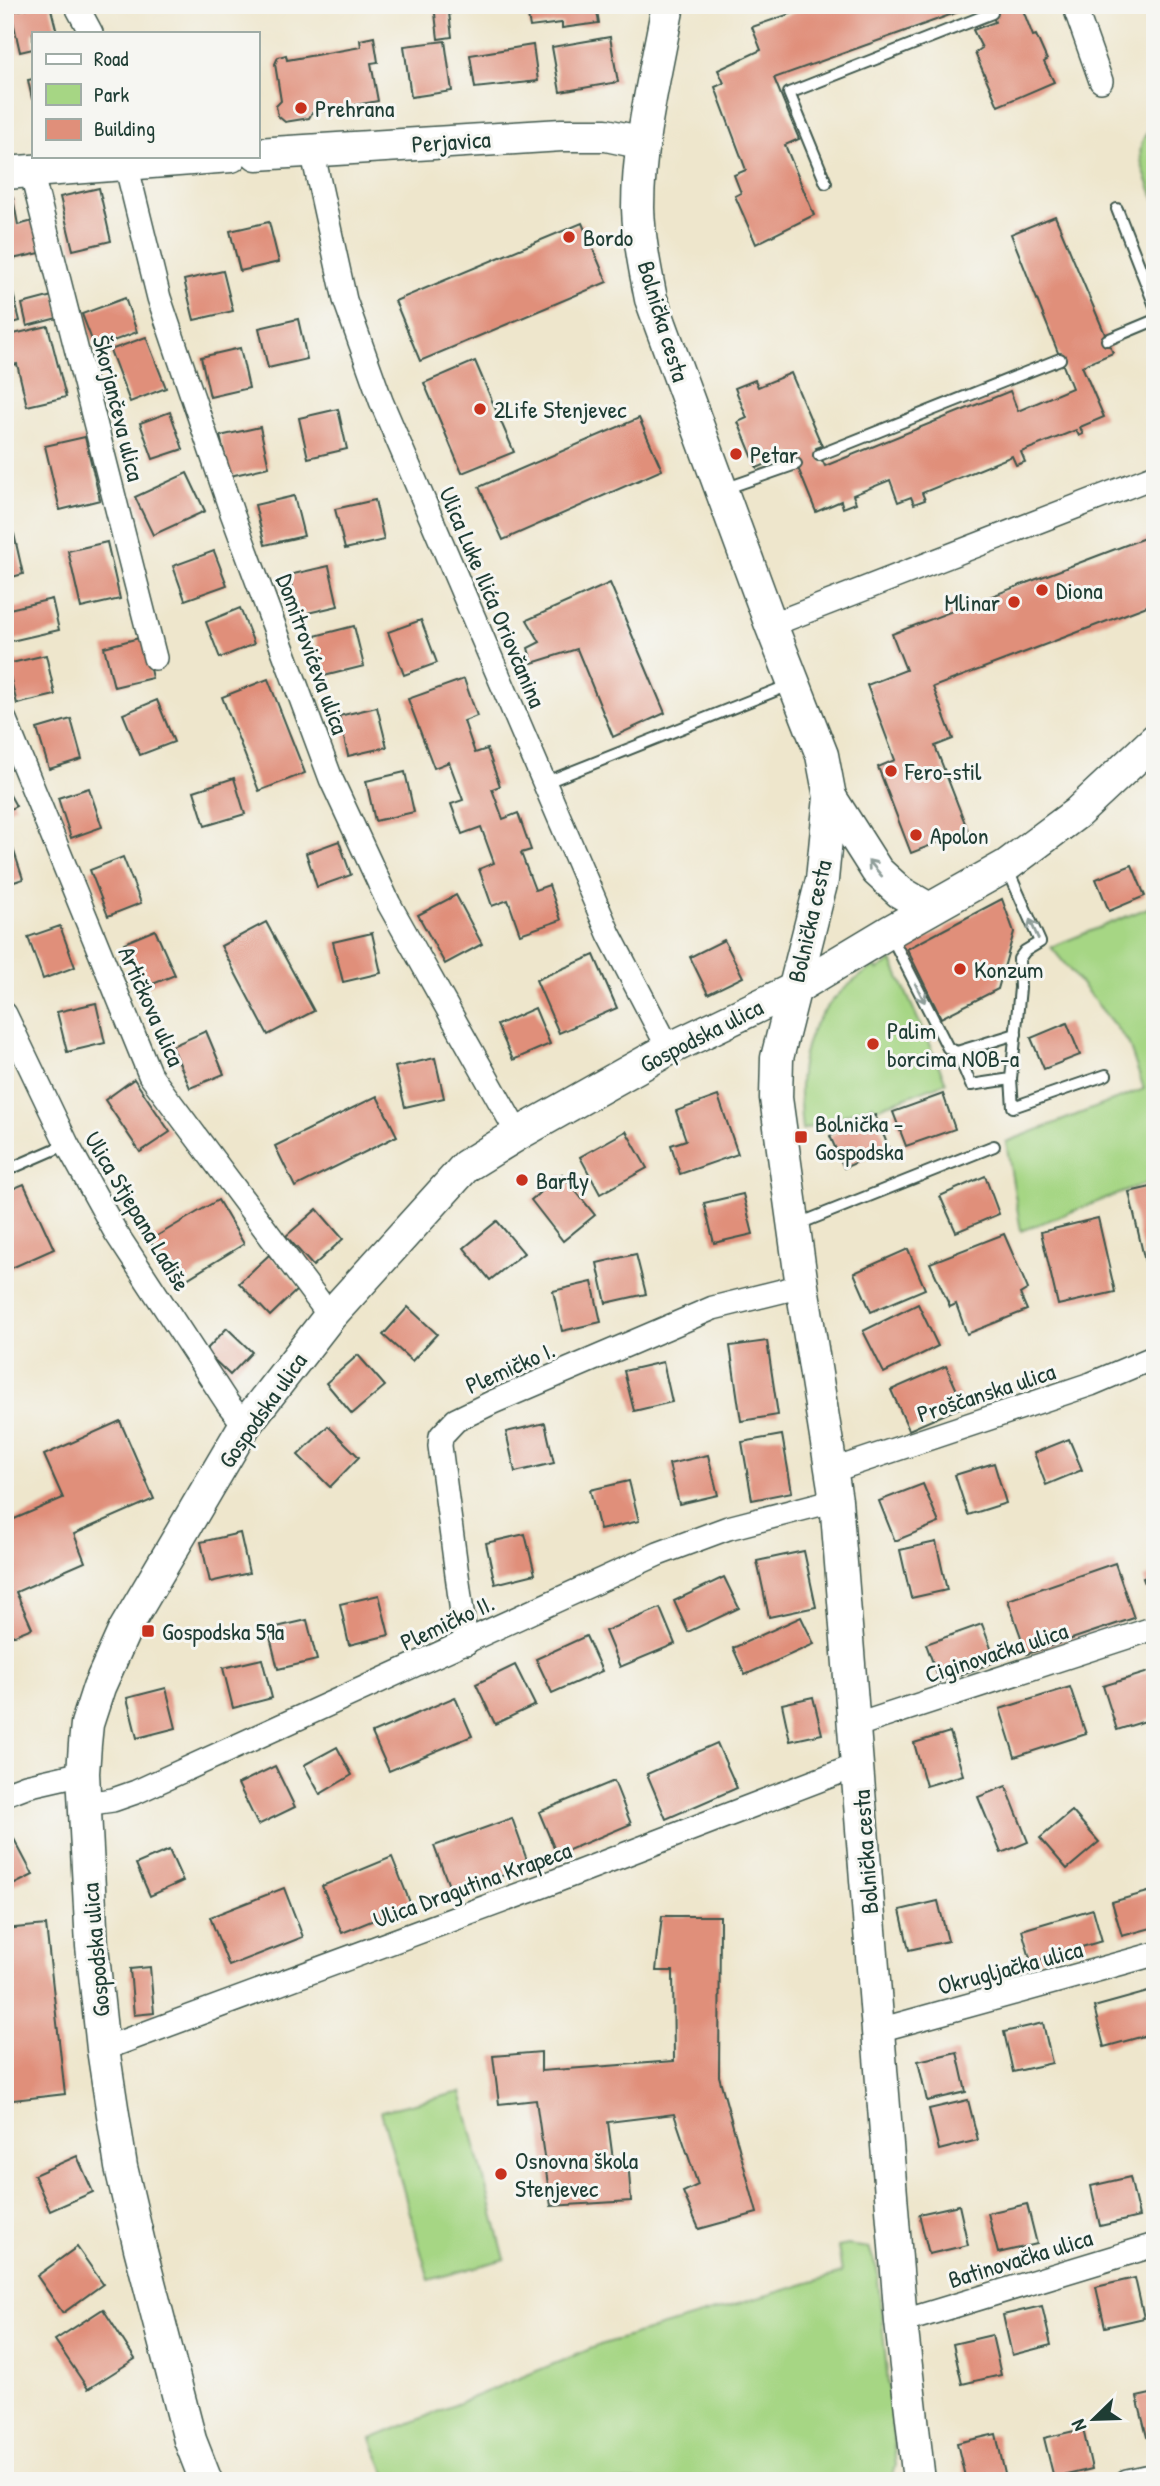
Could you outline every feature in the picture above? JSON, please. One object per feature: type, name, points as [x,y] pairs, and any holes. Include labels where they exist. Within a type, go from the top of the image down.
[{"type":"street","points":[[76,5],[90,32]]},
{"type":"street","name":"Bolnička cesta","points":[[668,5],[644,142],[638,209],[642,252],[651,299],[771,625],[822,755],[830,797],[822,880],[777,1058],[776,1098],[793,1226],[834,1486],[901,2322],[919,2481]]},
{"type":"street","points":[[1073,5],[1101,81]]},
{"type":"street","name":"Perjavica","points":[[259,154],[562,135],[606,135],[644,142]]},
{"type":"street","name":"Ulica Luke Ilića Oriovčanina","points":[[312,150],[334,261],[356,338],[381,401],[609,934],[669,1049]]},
{"type":"street","points":[[18,172],[188,158]]},
{"type":"street","name":"Domitrovićeva ulica","points":[[144,160],[159,298],[232,513],[331,779],[389,904],[518,1134]]},
{"type":"street","name":"Škorjančeva ulica","points":[[18,172],[155,658]]},
{"type":"street","points":[[771,625],[1155,476]]},
{"type":"street","name":"Artičkova ulica","points":[[5,720],[150,1075],[330,1316]]},
{"type":"street","name":"Gospodska ulica","points":[[206,2481],[190,2440],[121,2167],[103,2049],[92,1945],[83,1773],[87,1724],[99,1687],[125,1629],[245,1425],[330,1316],[467,1166],[518,1134],[669,1049],[794,989],[1006,866],[1077,813],[1155,740]]},
{"type":"street","points":[[830,797],[877,871],[900,891],[929,909]]},
{"type":"street","name":"Ulica Stjepana Ladiše","points":[[5,1014],[12,1046],[116,1233],[228,1404],[245,1425]]},
{"type":"street","name":"Plemičko I.","points":[[466,1643],[440,1447],[441,1436],[456,1420],[713,1308],[802,1286]]},
{"type":"street","name":"Proščanska ulica","points":[[834,1486],[1155,1357]]},
{"type":"street","name":"Plemičko II.","points":[[85,1804],[113,1800],[136,1792],[657,1554],[834,1486]]},
{"type":"street","name":"Ciginovačka ulica","points":[[854,1726],[1155,1628]]},
{"type":"street","name":"Ulica Dragutina Krapeca","points":[[103,2049],[540,1887],[858,1765]]},
{"type":"street","points":[[5,1794],[26,1786],[83,1773]]},
{"type":"street","name":"Okrugljačka ulica","points":[[879,2030],[1155,1954]]},
{"type":"street","name":"Batinovačka ulica","points":[[901,2322],[1155,2245]]},
{"type":"street","points":[[1127,2481],[1155,2474]]},
{"type":"lane","points":[[826,183],[789,93],[992,13]]},
{"type":"lane","points":[[1117,209],[1155,306]]},
{"type":"lane","points":[[1107,340],[1155,320]]},
{"type":"lane","points":[[819,455],[1060,359]]},
{"type":"lane","points":[[722,490],[796,464]]},
{"type":"lane","points":[[544,783],[793,683]]},
{"type":"lane","points":[[1006,866],[1040,942],[1025,951],[1019,959],[1020,988],[1011,1079],[1013,1107],[1106,1075]]},
{"type":"lane","points":[[889,932],[948,1048],[957,1052],[1016,1034]]},
{"type":"lane","points":[[957,1052],[971,1085],[1011,1079]]},
{"type":"lane","points":[[5,1171],[67,1144]]},
{"type":"lane","points":[[793,1226],[994,1146]]},
{"type":"green space","points":[[1155,125],[1155,200],[1143,170],[1140,151],[1147,133]]},
{"type":"green space","points":[[1155,905],[1155,1180],[1021,1231],[1006,1142],[1144,1089],[1128,1042],[1051,947]]},
{"type":"green space","points":[[892,961],[946,1082],[875,1109],[873,1105],[802,1130],[800,1078],[810,1035],[820,1016],[852,982],[875,966],[877,970]]},
{"type":"green space","points":[[461,2092],[505,2259],[429,2280],[381,2111]]},
{"type":"green space","points":[[848,2245],[869,2248],[877,2269],[896,2466],[891,2481],[389,2481],[371,2439],[600,2345],[842,2273],[838,2247]]},
{"type":"building","points":[[50,5],[57,32],[32,32],[32,49],[20,52],[11,12]]},
{"type":"building","points":[[434,5],[448,5],[452,37],[438,39]]},
{"type":"building","points":[[526,5],[596,5],[599,23],[562,28],[562,23],[530,27]]},
{"type":"building","points":[[816,5],[975,6],[774,78],[799,139],[785,145],[814,215],[756,244],[735,196],[741,193],[734,175],[746,170],[715,87],[724,83],[718,70],[761,50],[752,27]]},
{"type":"building","points":[[989,5],[1021,5],[1033,36],[1036,35],[1047,60],[1044,62],[1054,82],[998,106],[975,53],[982,48],[973,30],[995,22]]},
{"type":"building","points":[[374,37],[378,62],[371,63],[378,101],[312,113],[309,118],[285,122],[278,116],[276,106],[281,101],[275,64],[278,57],[286,55],[287,60],[361,47],[360,40]]},
{"type":"building","points":[[610,37],[618,82],[560,92],[552,47]]},
{"type":"building","points":[[445,41],[452,91],[411,97],[404,46]]},
{"type":"building","points":[[533,45],[538,81],[475,88],[470,55]]},
{"type":"building","points":[[32,79],[32,99],[28,80]]},
{"type":"building","points":[[99,188],[111,241],[73,250],[60,197]]},
{"type":"building","points":[[13,198],[18,225],[37,220],[45,252],[12,259],[5,232],[5,200]]},
{"type":"building","points":[[1055,216],[1113,353],[1082,366],[1104,417],[1080,427],[1083,434],[1079,436],[1076,430],[1021,452],[1025,462],[1016,465],[1012,456],[922,493],[925,500],[914,504],[911,497],[898,502],[890,480],[853,495],[856,503],[843,508],[841,501],[816,512],[792,453],[757,468],[738,422],[747,418],[735,388],[755,380],[758,387],[791,373],[822,446],[816,448],[825,466],[1010,391],[1018,411],[1072,388],[1011,234]]},
{"type":"building","points":[[269,222],[279,262],[240,271],[230,231]]},
{"type":"building","points":[[582,223],[607,282],[420,361],[395,301]]},
{"type":"building","points":[[223,271],[233,311],[194,320],[184,280]]},
{"type":"building","points":[[5,273],[8,273],[20,321],[5,325]]},
{"type":"building","points":[[56,295],[61,317],[27,326],[22,304]]},
{"type":"building","points":[[125,298],[137,332],[95,348],[82,314]]},
{"type":"building","points":[[298,319],[307,359],[268,368],[259,328]]},
{"type":"building","points":[[48,326],[66,397],[27,406],[17,364],[5,367],[5,336]]},
{"type":"building","points":[[146,337],[166,388],[130,402],[110,350]]},
{"type":"building","points":[[240,348],[249,388],[210,397],[201,357]]},
{"type":"building","points":[[475,361],[514,452],[462,473],[424,383]]},
{"type":"building","points":[[338,409],[347,449],[308,458],[299,418]]},
{"type":"building","points":[[170,412],[183,449],[153,459],[140,423]]},
{"type":"building","points":[[639,418],[662,470],[503,540],[479,487]]},
{"type":"building","points":[[260,427],[269,467],[230,476],[220,436]]},
{"type":"building","points":[[85,437],[100,500],[60,510],[45,446]]},
{"type":"building","points":[[187,473],[205,511],[153,535],[135,497]]},
{"type":"building","points":[[294,496],[304,536],[265,545],[255,505]]},
{"type":"building","points":[[375,500],[384,540],[345,549],[335,509]]},
{"type":"building","points":[[14,534],[23,574],[5,579],[5,536]]},
{"type":"building","points":[[1155,534],[1155,603],[933,687],[953,739],[935,746],[968,831],[911,853],[878,767],[895,760],[867,685],[906,670],[892,634]]},
{"type":"building","points":[[107,542],[120,599],[81,608],[68,551]]},
{"type":"building","points":[[214,551],[227,585],[185,600],[173,566]]},
{"type":"building","points":[[329,566],[338,606],[299,615],[289,575]]},
{"type":"building","points":[[610,583],[665,713],[613,737],[577,649],[532,663],[528,648],[540,642],[527,620]]},
{"type":"building","points":[[52,599],[59,630],[7,642],[5,610]]},
{"type":"building","points":[[240,608],[254,644],[220,658],[206,622]]},
{"type":"building","points":[[421,620],[437,663],[404,675],[388,632]]},
{"type":"building","points":[[354,626],[364,666],[324,676],[315,636]]},
{"type":"building","points":[[143,637],[152,678],[114,687],[104,647]]},
{"type":"building","points":[[46,655],[55,695],[17,704],[7,664]]},
{"type":"building","points":[[268,679],[305,773],[259,791],[222,697]]},
{"type":"building","points":[[464,679],[477,716],[464,721],[475,753],[487,749],[500,786],[492,789],[503,819],[518,813],[531,850],[521,853],[535,890],[549,885],[561,920],[520,934],[508,900],[492,906],[479,869],[494,863],[481,827],[462,834],[451,804],[463,800],[449,762],[434,768],[408,699]]},
{"type":"building","points":[[157,700],[174,742],[140,755],[123,714]]},
{"type":"building","points":[[377,707],[387,747],[348,756],[339,716]]},
{"type":"building","points":[[71,719],[82,759],[49,769],[37,729]]},
{"type":"building","points":[[405,772],[414,812],[375,821],[366,781]]},
{"type":"building","points":[[234,778],[245,814],[205,826],[194,791]]},
{"type":"building","points":[[5,786],[16,806],[5,812]]},
{"type":"building","points":[[89,788],[102,827],[71,838],[58,798]]},
{"type":"building","points":[[10,839],[23,879],[5,885],[5,840]]},
{"type":"building","points":[[339,841],[351,875],[317,887],[306,853]]},
{"type":"building","points":[[123,857],[141,903],[108,916],[90,870]]},
{"type":"building","points":[[1132,865],[1145,896],[1109,911],[1096,879]]},
{"type":"building","points":[[456,895],[482,944],[445,964],[418,915]]},
{"type":"building","name":"Konzum","points":[[1002,899],[1014,932],[998,989],[941,1018],[907,949]]},
{"type":"building","points":[[266,922],[314,1011],[268,1035],[221,946]]},
{"type":"building","points":[[60,926],[75,967],[43,979],[28,937]]},
{"type":"building","points":[[155,930],[175,975],[143,988],[124,943]]},
{"type":"building","points":[[372,933],[381,973],[343,982],[333,942]]},
{"type":"building","points":[[724,940],[743,977],[708,994],[690,957]]},
{"type":"building","points":[[594,955],[617,1008],[559,1033],[536,980]]},
{"type":"building","points":[[96,1003],[105,1043],[67,1052],[57,1012]]},
{"type":"building","points":[[535,1008],[550,1044],[513,1060],[497,1025]]},
{"type":"building","points":[[1067,1023],[1080,1055],[1044,1069],[1031,1038]]},
{"type":"building","points":[[206,1031],[224,1074],[190,1088],[172,1046]]},
{"type":"building","points":[[435,1058],[444,1098],[405,1107],[395,1067]]},
{"type":"building","points":[[134,1079],[170,1132],[140,1152],[105,1100]]},
{"type":"building","points":[[943,1094],[955,1129],[906,1146],[893,1112]]},
{"type":"building","points":[[377,1096],[397,1136],[295,1187],[275,1146]]},
{"type":"building","points":[[718,1096],[738,1154],[680,1174],[671,1145],[686,1140],[676,1111]]},
{"type":"building","points":[[875,1115],[889,1148],[844,1168],[830,1136]]},
{"type":"building","points":[[626,1131],[647,1168],[600,1194],[580,1157]]},
{"type":"building","points":[[562,1174],[595,1215],[563,1241],[531,1200]]},
{"type":"building","points":[[985,1176],[999,1214],[956,1232],[940,1196]]},
{"type":"building","points":[[24,1184],[54,1249],[5,1271],[5,1192]]},
{"type":"building","points":[[1155,1186],[1155,1260],[1145,1262],[1129,1192]]},
{"type":"building","points":[[743,1194],[753,1234],[714,1243],[704,1203]]},
{"type":"building","points":[[218,1200],[244,1244],[177,1285],[150,1240]]},
{"type":"building","points":[[317,1209],[343,1239],[313,1266],[286,1236]]},
{"type":"building","points":[[1098,1218],[1115,1292],[1058,1305],[1041,1232]]},
{"type":"building","points":[[497,1221],[524,1253],[490,1280],[464,1248]]},
{"type":"building","points":[[1004,1234],[1028,1289],[1020,1294],[1027,1310],[967,1334],[956,1304],[950,1307],[930,1263]]},
{"type":"building","points":[[908,1249],[925,1289],[871,1312],[854,1273]]},
{"type":"building","points":[[636,1254],[646,1294],[606,1303],[597,1263]]},
{"type":"building","points":[[269,1255],[299,1288],[270,1316],[239,1283]]},
{"type":"building","points":[[592,1282],[601,1322],[562,1331],[553,1291]]},
{"type":"building","points":[[918,1304],[938,1346],[884,1373],[863,1331]]},
{"type":"building","points":[[408,1307],[437,1334],[412,1361],[383,1335]]},
{"type":"building","points":[[227,1328],[252,1352],[230,1375],[205,1351]]},
{"type":"building","points":[[767,1341],[778,1415],[741,1421],[730,1346]]},
{"type":"building","points":[[358,1355],[385,1386],[352,1414],[326,1383]]},
{"type":"building","points":[[663,1362],[672,1402],[634,1411],[624,1371]]},
{"type":"building","points":[[946,1366],[964,1406],[909,1430],[891,1390]]},
{"type":"building","points":[[120,1421],[154,1499],[74,1534],[85,1562],[16,1592],[32,1628],[5,1639],[5,1523],[63,1498],[44,1455]]},
{"type":"building","points":[[545,1423],[554,1463],[515,1472],[506,1432]]},
{"type":"building","points":[[328,1426],[359,1457],[330,1487],[298,1455]]},
{"type":"building","points":[[782,1435],[792,1492],[752,1500],[742,1442]]},
{"type":"building","points":[[1069,1439],[1082,1470],[1046,1485],[1034,1453]]},
{"type":"building","points":[[708,1455],[718,1495],[679,1504],[669,1464]]},
{"type":"building","points":[[994,1463],[1006,1503],[968,1515],[955,1475]]},
{"type":"building","points":[[629,1481],[639,1521],[600,1530],[590,1490]]},
{"type":"building","points":[[923,1484],[939,1523],[895,1541],[879,1501]]},
{"type":"building","points":[[240,1533],[249,1573],[210,1582],[201,1542]]},
{"type":"building","points":[[525,1534],[535,1574],[495,1584],[486,1543]]},
{"type":"building","points":[[936,1542],[947,1590],[911,1598],[900,1550]]},
{"type":"building","points":[[804,1551],[816,1607],[769,1617],[757,1561]]},
{"type":"building","points":[[1115,1563],[1134,1618],[1027,1654],[1008,1600]]},
{"type":"building","points":[[1155,1574],[1155,1608],[1154,1608],[1143,1578]]},
{"type":"building","points":[[724,1577],[739,1608],[688,1632],[674,1601]]},
{"type":"building","points":[[379,1595],[389,1635],[349,1645],[340,1604]]},
{"type":"building","points":[[660,1608],[675,1644],[620,1667],[605,1631]]},
{"type":"building","points":[[801,1617],[814,1644],[745,1675],[733,1648]]},
{"type":"building","points":[[307,1620],[317,1660],[278,1669],[268,1629]]},
{"type":"building","points":[[982,1624],[996,1662],[940,1682],[926,1644]]},
{"type":"building","points":[[586,1636],[602,1671],[552,1693],[536,1659]]},
{"type":"building","points":[[262,1659],[272,1698],[233,1708],[223,1668]]},
{"type":"building","points":[[515,1665],[535,1705],[495,1724],[476,1684]]},
{"type":"building","points":[[1155,1670],[1155,1718],[1117,1730],[1103,1686]]},
{"type":"building","points":[[1070,1687],[1086,1734],[1015,1757],[1000,1709]]},
{"type":"building","points":[[166,1688],[176,1728],[137,1738],[127,1698]]},
{"type":"building","points":[[455,1697],[472,1736],[389,1771],[372,1733]]},
{"type":"building","points":[[813,1697],[822,1734],[790,1741],[782,1704]]},
{"type":"building","points":[[950,1732],[963,1775],[926,1786],[914,1743]]},
{"type":"building","points":[[717,1743],[737,1788],[666,1819],[647,1774]]},
{"type":"building","points":[[337,1747],[352,1775],[320,1794],[304,1765]]},
{"type":"building","points":[[275,1766],[295,1807],[258,1825],[238,1784]]},
{"type":"building","points":[[614,1781],[631,1824],[557,1855],[539,1812]]},
{"type":"building","points":[[1006,1786],[1028,1842],[1001,1853],[978,1797]]},
{"type":"building","points":[[1072,1811],[1099,1842],[1067,1869],[1040,1838]]},
{"type":"building","points":[[512,1818],[529,1866],[452,1894],[434,1846]]},
{"type":"building","points":[[14,1839],[33,1875],[5,1889],[5,1843]]},
{"type":"building","points":[[169,1850],[183,1881],[150,1896],[136,1864]]},
{"type":"building","points":[[392,1857],[411,1905],[342,1933],[322,1886]]},
{"type":"building","points":[[284,1888],[303,1937],[229,1966],[210,1917]]},
{"type":"building","points":[[1155,1890],[1155,1927],[1122,1936],[1112,1902]]},
{"type":"building","points":[[938,1901],[948,1941],[909,1950],[900,1910]]},
{"type":"building","points":[[1093,1909],[1102,1941],[1031,1962],[1022,1930]]},
{"type":"building","points":[[662,1916],[720,1916],[719,2076],[757,2213],[699,2229],[683,2192],[698,2185],[674,2114],[608,2122],[613,2160],[628,2158],[631,2201],[551,2206],[536,2100],[499,2104],[493,2056],[541,2052],[541,2071],[674,2061],[673,1971],[656,1971]]},
{"type":"building","points":[[46,1925],[65,2094],[5,2101],[5,1929]]},
{"type":"building","points":[[150,1967],[154,2013],[134,2015],[130,1969]]},
{"type":"building","points":[[1155,1990],[1155,2033],[1104,2047],[1094,2007]]},
{"type":"building","points":[[1043,2023],[1052,2063],[1013,2072],[1004,2032]]},
{"type":"building","points":[[957,2052],[966,2092],[927,2101],[918,2061]]},
{"type":"building","points":[[968,2100],[978,2140],[939,2150],[929,2109]]},
{"type":"building","points":[[77,2156],[93,2192],[50,2211],[34,2175]]},
{"type":"building","points":[[1130,2177],[1139,2217],[1100,2226],[1091,2186]]},
{"type":"building","points":[[1027,2204],[1037,2244],[998,2253],[988,2213]]},
{"type":"building","points":[[959,2205],[968,2245],[929,2254],[919,2214]]},
{"type":"building","points":[[77,2247],[103,2284],[63,2313],[37,2276]]},
{"type":"building","points":[[1135,2278],[1144,2318],[1105,2327],[1096,2287]]},
{"type":"building","points":[[1042,2306],[1051,2345],[1012,2355],[1003,2315]]},
{"type":"building","points":[[103,2309],[135,2359],[88,2389],[55,2340]]},
{"type":"building","points":[[992,2335],[1001,2375],[962,2384],[953,2344]]},
{"type":"building","points":[[1155,2393],[1155,2435],[1147,2437],[1137,2397]]},
{"type":"building","points":[[1083,2429],[1092,2469],[1054,2478],[1044,2438]]},
{"type":"building","points":[[996,2434],[1005,2474],[966,2481],[957,2443]]},
{"type":"place","name":"Prehrana","points":[[301,108]]},
{"type":"place","name":"Bordo","points":[[569,237]]},
{"type":"place","name":"2Life Stenjevec","points":[[480,409]]},
{"type":"place","name":"Petar","points":[[736,454]]},
{"type":"place","name":"Diona","points":[[1042,590]]},
{"type":"place","name":"Mlinar","points":[[1014,602]]},
{"type":"place","name":"Fero-stil","points":[[891,771]]},
{"type":"place","name":"Apolon","points":[[916,835]]},
{"type":"place","name":"Konzum","points":[[960,969]]},
{"type":"place","name":"Palim borcima NOB-a","points":[[873,1044]]},
{"type":"place","name":"Bolnička - Gospodska","points":[[801,1137]]},
{"type":"place","name":"Barfly","points":[[522,1180]]},
{"type":"place","name":"Gospodska 59a","points":[[148,1631]]},
{"type":"place","name":"Osnovna škola Stenjevec","points":[[501,2174]]}]
